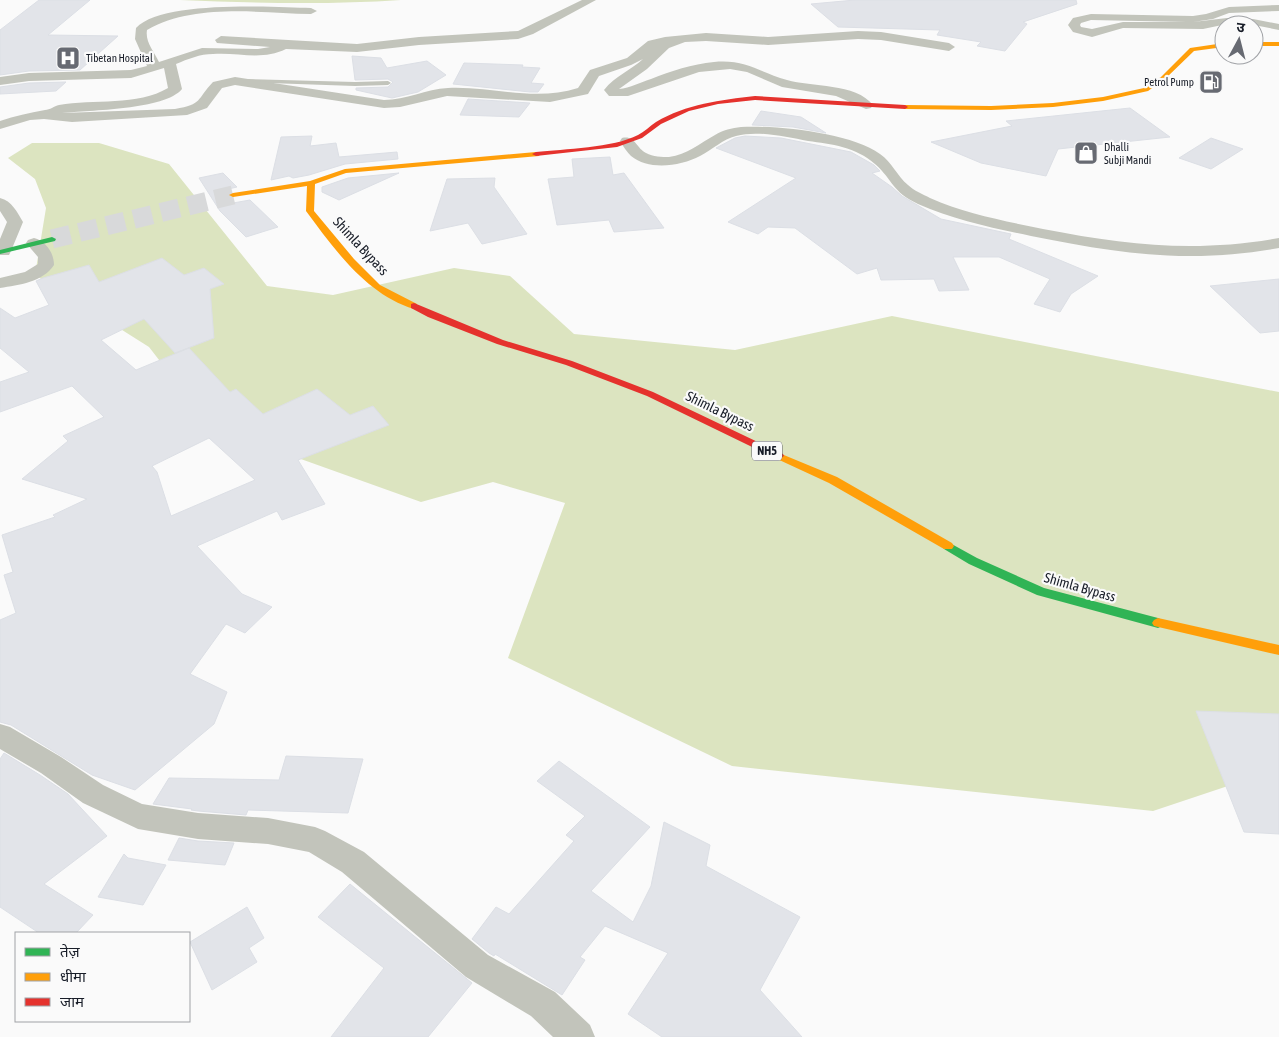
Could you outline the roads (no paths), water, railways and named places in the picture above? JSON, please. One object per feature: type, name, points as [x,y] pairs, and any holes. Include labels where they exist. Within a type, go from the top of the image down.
[{"type":"main road","points":[[1264,44],[1279,44]]},
{"type":"main road","points":[[233,195],[311,183],[352,170],[572,151],[614,145],[640,137],[659,124],[687,110],[718,102],[755,98],[926,108],[991,108],[1053,105],[1103,99],[1146,90],[1163,78],[1192,49],[1214,46]]},
{"type":"main road","name":"Shimla Bypass","points":[[311,183],[310,212],[351,261],[377,287],[431,316],[500,342],[568,363],[650,394],[833,480],[973,560],[1041,592],[1129,616],[1279,650]]},
{"type":"main road","points":[[1,251],[52,239]]},
{"type":"street","points":[[220,40],[357,48],[419,41],[518,36],[590,0]]},
{"type":"street","points":[[1279,8],[1229,10],[1218,12],[1210,17],[1193,19],[1091,17],[1077,20],[1074,25],[1078,30],[1092,33],[1123,25],[1203,26],[1227,21],[1253,22],[1279,27]]},
{"type":"street","points":[[154,68],[153,58],[146,51],[140,32],[142,28],[156,20],[218,10],[311,11]]},
{"type":"street","points":[[50,114],[49,116],[72,118],[184,112],[201,106],[218,84],[235,81],[384,104],[406,103],[446,92],[553,99],[583,90],[587,87],[590,77],[594,73],[632,60],[657,40],[706,38],[790,41],[864,35],[949,47]]},
{"type":"street","points":[[675,40],[665,45],[635,72],[617,83],[612,88],[612,92],[623,93],[693,68],[728,66],[755,70],[788,85],[850,94],[866,105]]},
{"type":"street","points":[[0,81],[131,74],[203,51],[267,51],[275,50],[282,45]]},
{"type":"street","points":[[0,125],[29,116],[50,114],[60,110],[154,98],[171,93],[175,89],[175,84],[169,62]]},
{"type":"street","points":[[626,141],[637,153],[644,157],[655,160],[674,160],[687,157],[724,135],[742,131],[762,131],[825,139],[842,142],[882,163],[896,184],[909,193],[948,210],[995,224],[1141,251],[1175,253],[1229,251],[1279,242]]},
{"type":"street","points":[[0,203],[8,209],[15,222],[1,251]]},
{"type":"street","points":[[0,283],[22,279],[39,272],[46,265],[46,256],[34,243]]},
{"type":"street","points":[[0,735],[93,794],[138,816],[198,826],[268,831],[315,840],[353,862],[477,966],[543,1004],[578,1037]]},
{"type":"lane","points":[[235,81],[346,84],[388,83]]},
{"type":"tunnel","points":[[52,239],[233,195]]},
{"type":"place","name":"Tibetan Hospital","points":[[68,58]]},
{"type":"place","name":"Petrol Pump","points":[[1211,82]]},
{"type":"place","name":"Dhalli Subji Mandi","points":[[1086,153]]}]
